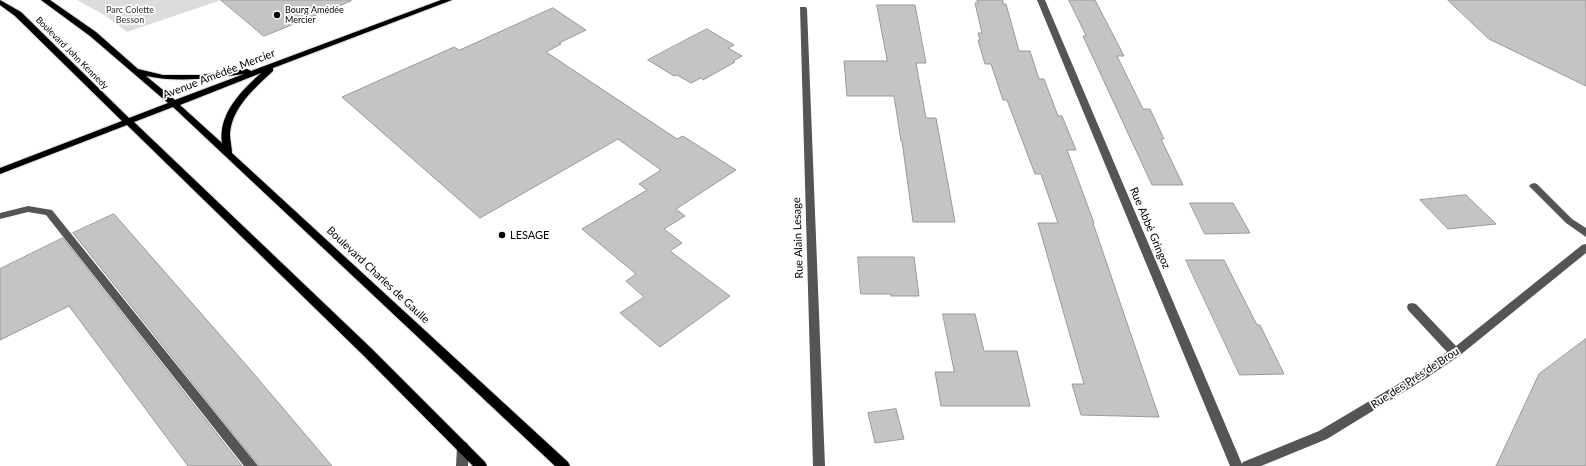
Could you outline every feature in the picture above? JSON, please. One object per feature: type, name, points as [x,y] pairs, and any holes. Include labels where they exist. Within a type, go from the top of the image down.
[{"type":"main road","name":"Boulevard John Kennedy","points":[[45,0],[92,34],[174,104]]},
{"type":"main road","name":"Avenue Amédée Mercier","points":[[0,170],[448,0]]},
{"type":"main road","name":"Boulevard John Kennedy","points":[[0,2],[18,14],[128,122]]},
{"type":"main road","points":[[134,70],[163,77],[200,77],[233,73],[274,65]]},
{"type":"main road","points":[[228,153],[226,132],[233,110],[247,92],[274,65]]},
{"type":"main road","name":"Boulevard Charles de Gaulle","points":[[174,104],[564,466]]},
{"type":"main road","points":[[128,122],[341,325],[481,466]]},
{"type":"street","name":"Rue Abbé Gringoz","points":[[1041,0],[1236,466]]},
{"type":"street","name":"Rue Alain Lesage","points":[[804,9],[819,466]]},
{"type":"street","points":[[1534,186],[1569,221],[1586,233]]},
{"type":"street","points":[[0,216],[28,209],[49,212],[252,466]]},
{"type":"street","name":"Rue des Prés de Brou","points":[[1247,466],[1323,435],[1424,374],[1455,353],[1586,248]]},
{"type":"street","points":[[1412,306],[1455,353]]},
{"type":"street","points":[[462,466],[463,447]]},
{"type":"green space","name":"Parc Colette Besson","points":[[77,0],[221,0],[127,32],[106,16]]},
{"type":"building","name":"Bourg Amédée Mercier","points":[[221,0],[351,0],[351,1],[264,36]]},
{"type":"building","points":[[977,0],[1003,0],[1003,4],[1006,4],[1019,51],[1030,51],[1039,79],[1044,79],[1058,116],[1062,116],[1076,150],[1067,150],[1094,223],[1159,417],[1081,415],[1072,384],[1084,384],[1038,223],[1058,223],[1041,174],[1035,174],[1007,100],[1003,100],[991,64],[985,64],[978,40],[980,40],[978,33],[982,33],[975,3],[978,3]]},
{"type":"building","points":[[1069,0],[1095,0],[1124,56],[1117,56],[1143,109],[1150,109],[1164,139],[1161,139],[1183,185],[1152,185],[1083,36],[1086,36]]},
{"type":"building","points":[[1448,0],[1586,0],[1586,86],[1489,39]]},
{"type":"building","points":[[877,5],[915,5],[926,63],[916,63],[926,118],[936,118],[955,222],[913,222],[902,141],[894,96],[847,96],[844,61],[887,61]]},
{"type":"building","points":[[553,8],[586,30],[559,43],[561,44],[546,52],[677,139],[683,136],[736,170],[676,209],[685,216],[664,229],[682,243],[670,251],[730,296],[660,347],[620,313],[644,297],[626,281],[636,274],[582,229],[647,190],[639,184],[661,170],[618,139],[480,218],[342,97],[454,47],[459,50]]},
{"type":"building","points":[[707,29],[734,45],[728,48],[742,56],[733,61],[735,62],[703,80],[701,78],[691,83],[677,75],[674,76],[648,60]]},
{"type":"building","points":[[1466,195],[1496,224],[1448,229],[1420,200]]},
{"type":"building","points":[[1190,203],[1233,203],[1250,233],[1205,234]]},
{"type":"building","points":[[114,214],[248,367],[332,466],[259,466],[73,233]]},
{"type":"building","points":[[63,238],[242,466],[188,466],[69,306],[0,340],[0,269]]},
{"type":"building","points":[[858,257],[914,257],[919,296],[861,294]]},
{"type":"building","points":[[1186,260],[1224,260],[1257,325],[1260,325],[1284,374],[1240,375]]},
{"type":"building","points":[[943,314],[975,314],[984,351],[1017,351],[1030,406],[941,406],[935,372],[954,372]]},
{"type":"building","points":[[1586,339],[1586,466],[1496,466],[1539,374]]},
{"type":"building","points":[[896,409],[904,439],[875,443],[868,413]]},
{"type":"place","name":"Bourg Amédée Mercier","points":[[277,15]]},
{"type":"place","name":"LESAGE","points":[[502,235]]}]
